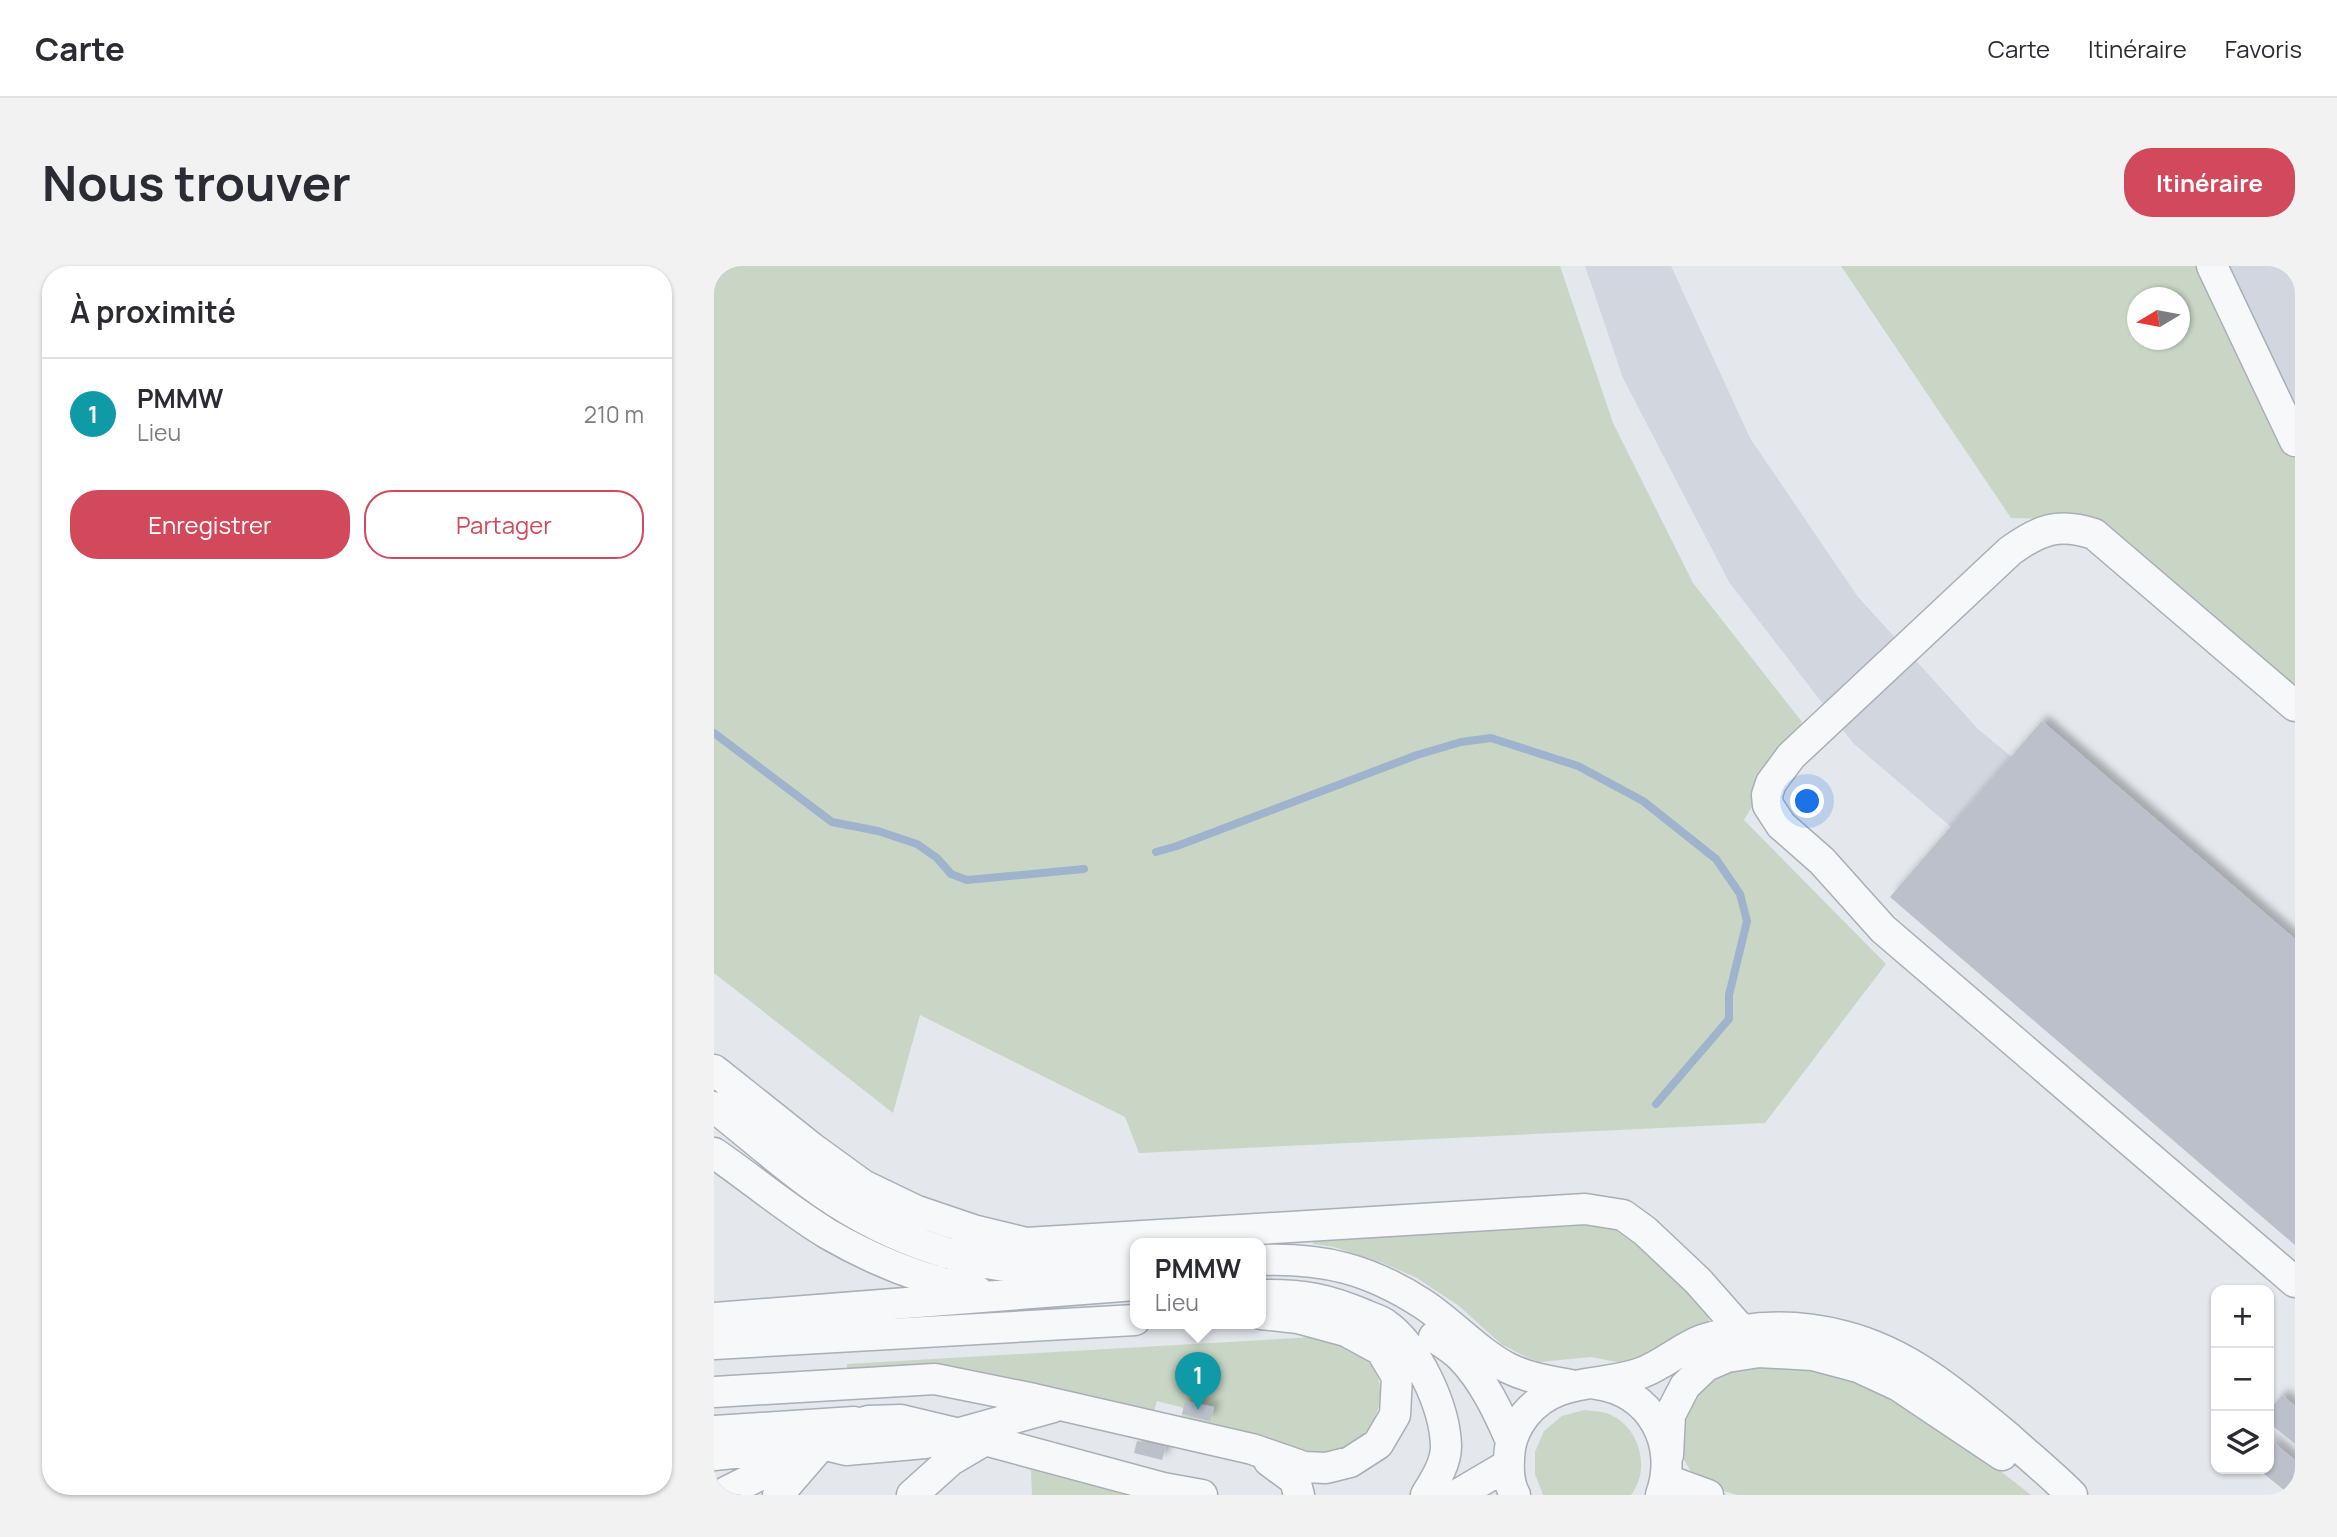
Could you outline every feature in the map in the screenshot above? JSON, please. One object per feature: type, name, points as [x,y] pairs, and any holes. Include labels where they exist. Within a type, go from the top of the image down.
[{"type":"lane","points":[[2212,266],[2295,441]]},
{"type":"lane","points":[[2295,706],[2094,534],[2070,528],[2043,531],[2010,551],[1791,757],[1771,783],[1768,795],[1768,806],[1781,825],[1822,860],[1882,929],[2295,1282]]},
{"type":"lane","points":[[714,1070],[863,1185],[917,1211],[974,1230],[1026,1243],[1585,1209],[1603,1211],[1623,1215],[1645,1231],[1698,1281],[1744,1332]]},
{"type":"lane","points":[[714,1107],[808,1183],[889,1232],[929,1247],[1010,1267],[1047,1270],[1130,1266]]},
{"type":"lane","points":[[714,1114],[763,1146]]},
{"type":"lane","points":[[714,1153],[828,1234]]},
{"type":"lane","points":[[714,1178],[888,1263],[930,1279],[975,1291],[1023,1296]]},
{"type":"lane","points":[[1176,1234],[1222,1238]]},
{"type":"lane","points":[[1266,1258],[1333,1263],[1378,1280],[1421,1303],[1507,1367],[1532,1378],[1608,1386],[1630,1395],[1648,1411],[1661,1432],[1665,1477]]},
{"type":"lane","points":[[1266,1260],[1405,1317],[1460,1355],[1495,1405],[1510,1453],[1515,1495]]},
{"type":"lane","points":[[714,1316],[1023,1296],[1130,1285]]},
{"type":"lane","points":[[1266,1295],[1295,1294],[1338,1304],[1385,1323],[1412,1351],[1440,1412],[1446,1447],[1441,1469],[1426,1495]]},
{"type":"lane","points":[[714,1327],[1130,1302]]},
{"type":"lane","points":[[714,1392],[935,1379],[1252,1449],[1304,1467],[1326,1468],[1350,1462],[1378,1444],[1395,1415],[1397,1377],[1381,1350],[1346,1332],[1298,1318],[1266,1315]]},
{"type":"lane","points":[[714,1344],[1130,1320]]},
{"type":"lane","points":[[1497,1495],[1520,1422],[1533,1405],[1550,1393],[1579,1384],[1622,1379],[1645,1372],[1701,1341],[1776,1327],[1812,1329],[1888,1351],[1933,1377],[1980,1413],[2072,1495]]},
{"type":"lane","points":[[1665,1477],[1670,1415],[1685,1386],[1706,1366],[1727,1357],[1759,1352],[1813,1355],[1858,1367],[1899,1386],[1991,1446],[2055,1495]]},
{"type":"lane","points":[[714,1411],[807,1406],[898,1382]]},
{"type":"lane","points":[[912,1495],[972,1437],[1005,1419],[1061,1405]]},
{"type":"lane","points":[[807,1406],[868,1421]]},
{"type":"lane","points":[[714,1431],[901,1420],[1163,1488],[1202,1495]]},
{"type":"lane","points":[[751,1495],[822,1444],[849,1427],[868,1421]]},
{"type":"lane","points":[[714,1455],[822,1444],[846,1450],[885,1448],[972,1437]]},
{"type":"lane","points":[[932,1495],[972,1437]]},
{"type":"lane","points":[[714,1479],[822,1444]]},
{"type":"lane","points":[[720,1495],[822,1444]]},
{"type":"lane","points":[[761,1495],[822,1444]]},
{"type":"lane","points":[[771,1495],[822,1444]]},
{"type":"lane","points":[[778,1495],[822,1444]]},
{"type":"lane","points":[[1252,1449],[1295,1480],[1299,1495]]},
{"type":"lane","points":[[1457,1495],[1510,1453]]},
{"type":"lane","points":[[1665,1477],[1708,1495]]},
{"type":"shaded area","points":[[1585,266],[1671,266],[1750,438],[1858,597],[1978,729],[2295,992],[2295,1121],[1853,743],[1729,582],[1623,378]]},
{"type":"shaded area","points":[[2226,266],[2295,266],[2295,415]]},
{"type":"green space","points":[[714,266],[1560,266],[1613,423],[1693,583],[1802,722],[1744,820],[1886,964],[1765,1123],[1139,1153],[1125,1117],[920,1015],[893,1113],[714,973]]},
{"type":"green space","points":[[1841,266],[2203,266],[2295,459],[2295,690],[2085,520],[2011,518]]},
{"type":"green space","points":[[1595,1225],[1612,1227],[1627,1236],[1706,1310],[1709,1321],[1705,1327],[1627,1364],[1591,1357],[1540,1362],[1501,1344],[1459,1306],[1417,1278],[1383,1263],[1334,1247],[1313,1244],[1313,1241]]},
{"type":"green space","points":[[1313,1337],[1339,1341],[1357,1350],[1374,1368],[1380,1384],[1380,1401],[1375,1417],[1366,1431],[1354,1443],[1339,1451],[1321,1454],[1292,1450],[1180,1422],[1182,1414],[1210,1420],[1214,1408],[1186,1401],[1184,1408],[1157,1401],[1153,1415],[968,1369],[947,1367],[847,1371],[847,1364]]},
{"type":"green space","points":[[1745,1362],[1858,1374],[1971,1448],[2031,1495],[1738,1495],[1717,1489],[1693,1475],[1683,1458],[1676,1428],[1694,1383]]},
{"type":"green space","points":[[1584,1410],[1606,1413],[1627,1427],[1634,1437],[1639,1448],[1641,1472],[1631,1495],[1543,1495],[1535,1474],[1535,1452],[1544,1431],[1562,1416]]},
{"type":"green space","points":[[1012,1459],[1151,1495],[1032,1495],[1031,1470],[1000,1460]]},
{"type":"building","points":[[2042,721],[2295,939],[2295,1245],[1890,897]]},
{"type":"building","points":[[2282,1395],[2295,1406],[2295,1444],[2274,1427],[2274,1405]]},
{"type":"building","points":[[1185,1401],[1214,1407],[1210,1421],[1182,1414]]},
{"type":"building","points":[[1137,1441],[1166,1447],[1162,1460],[1134,1453]]},
{"type":"building","points":[[2274,1443],[2295,1460],[2295,1476],[2284,1490],[2264,1474],[2274,1474]]},
{"type":"waterway","points":[[714,733],[832,822],[878,831],[917,844],[937,858],[951,874],[967,880],[1084,869]]},
{"type":"waterway","points":[[1156,852],[1417,755],[1461,742],[1491,738],[1578,766],[1643,801],[1716,859],[1740,894],[1747,921],[1729,995],[1729,1019],[1656,1104]]},
{"type":"place","name":"PMMW","points":[[1198,1410]]}]
